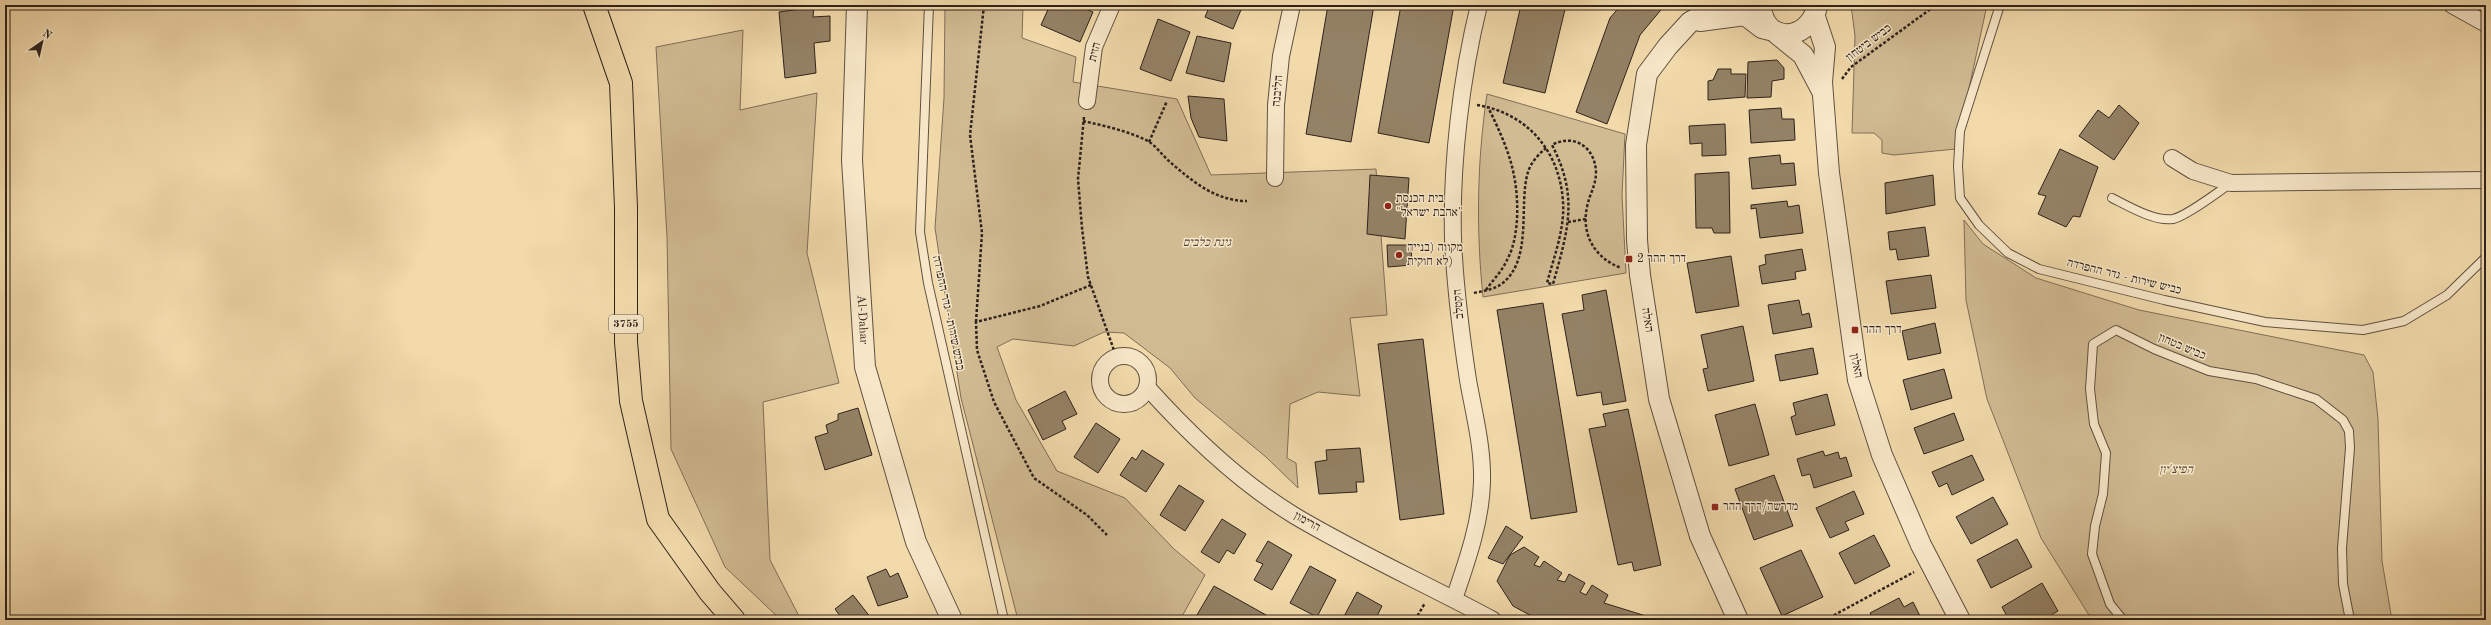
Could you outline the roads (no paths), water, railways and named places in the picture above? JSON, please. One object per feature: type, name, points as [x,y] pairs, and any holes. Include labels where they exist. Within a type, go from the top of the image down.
[{"type":"main road","name":"3755","points":[[594,5],[621,83],[626,208],[626,342],[631,401],[658,520],[710,592],[734,620]]},
{"type":"street","name":"Al-Dahar","points":[[857,5],[852,160],[865,367],[916,542],[952,620]]},
{"type":"street","name":"הזית","points":[[1087,101],[1094,47],[1112,5]]},
{"type":"street","name":"הליבנה","points":[[1275,178],[1276,105],[1281,56],[1292,5]]},
{"type":"street","name":"הקטלב","points":[[1454,599],[1470,552],[1482,482],[1481,450],[1461,334],[1453,239],[1454,182],[1462,102],[1479,5]]},
{"type":"street","name":"האלה","points":[[1721,5],[1690,22],[1668,46],[1647,74],[1640,106],[1636,145],[1640,275],[1658,399],[1700,536],[1738,620]]},
{"type":"street","points":[[1761,5],[1761,12],[1774,32]]},
{"type":"street","points":[[2452,5],[2486,24]]},
{"type":"street","points":[[1690,22],[1745,15],[1762,28],[1774,32],[1798,32],[1806,28],[1816,11]]},
{"type":"street","name":"האלון","points":[[1816,11],[1825,47],[1823,94],[1829,173],[1858,380],[1882,455],[1930,563],[1960,620]]},
{"type":"street","name":"האלון","points":[[1774,32],[1803,55],[1823,94]]},
{"type":"street","points":[[2172,158],[2193,170],[2231,183],[2486,180]]},
{"type":"street","points":[[1116,356],[1133,357],[1140,362],[1146,370],[1147,387],[1137,400],[1120,404],[1105,395],[1100,381],[1100,373],[1104,365],[1116,356]]},
{"type":"street","name":"הרימון","points":[[1147,387],[1187,432],[1252,486],[1295,515],[1493,620]]},
{"type":"lane","name":"כביש שירות - גדר ההפרדה","points":[[929,5],[920,232],[928,283],[1004,620]]},
{"type":"lane","name":"כביש שירות - גדר ההפרדה","points":[[2000,5],[1960,132],[1958,166],[1960,198],[1979,225],[2008,253],[2039,269],[2164,300],[2266,322],[2363,330],[2404,321],[2447,295],[2486,257]]},
{"type":"lane","points":[[2112,198],[2149,215],[2173,219],[2201,204],[2231,183]]},
{"type":"lane","name":"כביש בטחון","points":[[2123,620],[2110,604],[2092,554],[2095,526],[2103,494],[2106,453],[2093,417],[2090,389],[2093,344],[2116,330],[2154,349],[2210,371],[2256,379],[2316,399],[2343,420],[2349,431],[2350,448],[2342,548],[2343,584],[2350,620]]},
{"type":"place","name":"בית הכנסת \"אהבת ישראל\"","points":[[1388,206]]},
{"type":"place","name":"מקווה (בנייה לא חוקית)","points":[[1399,255]]},
{"type":"place","name":"דרך ההר 2","points":[[1629,259]]},
{"type":"place","name":"דרך ההר","points":[[1855,330]]},
{"type":"place","name":"מדרשה/דרך ההר","points":[[1715,507]]},
{"type":"park label","name":"גינת כלבים","points":[[1207,243]]},
{"type":"park label","name":"הפיצ'יון","points":[[2176,470]]}]
